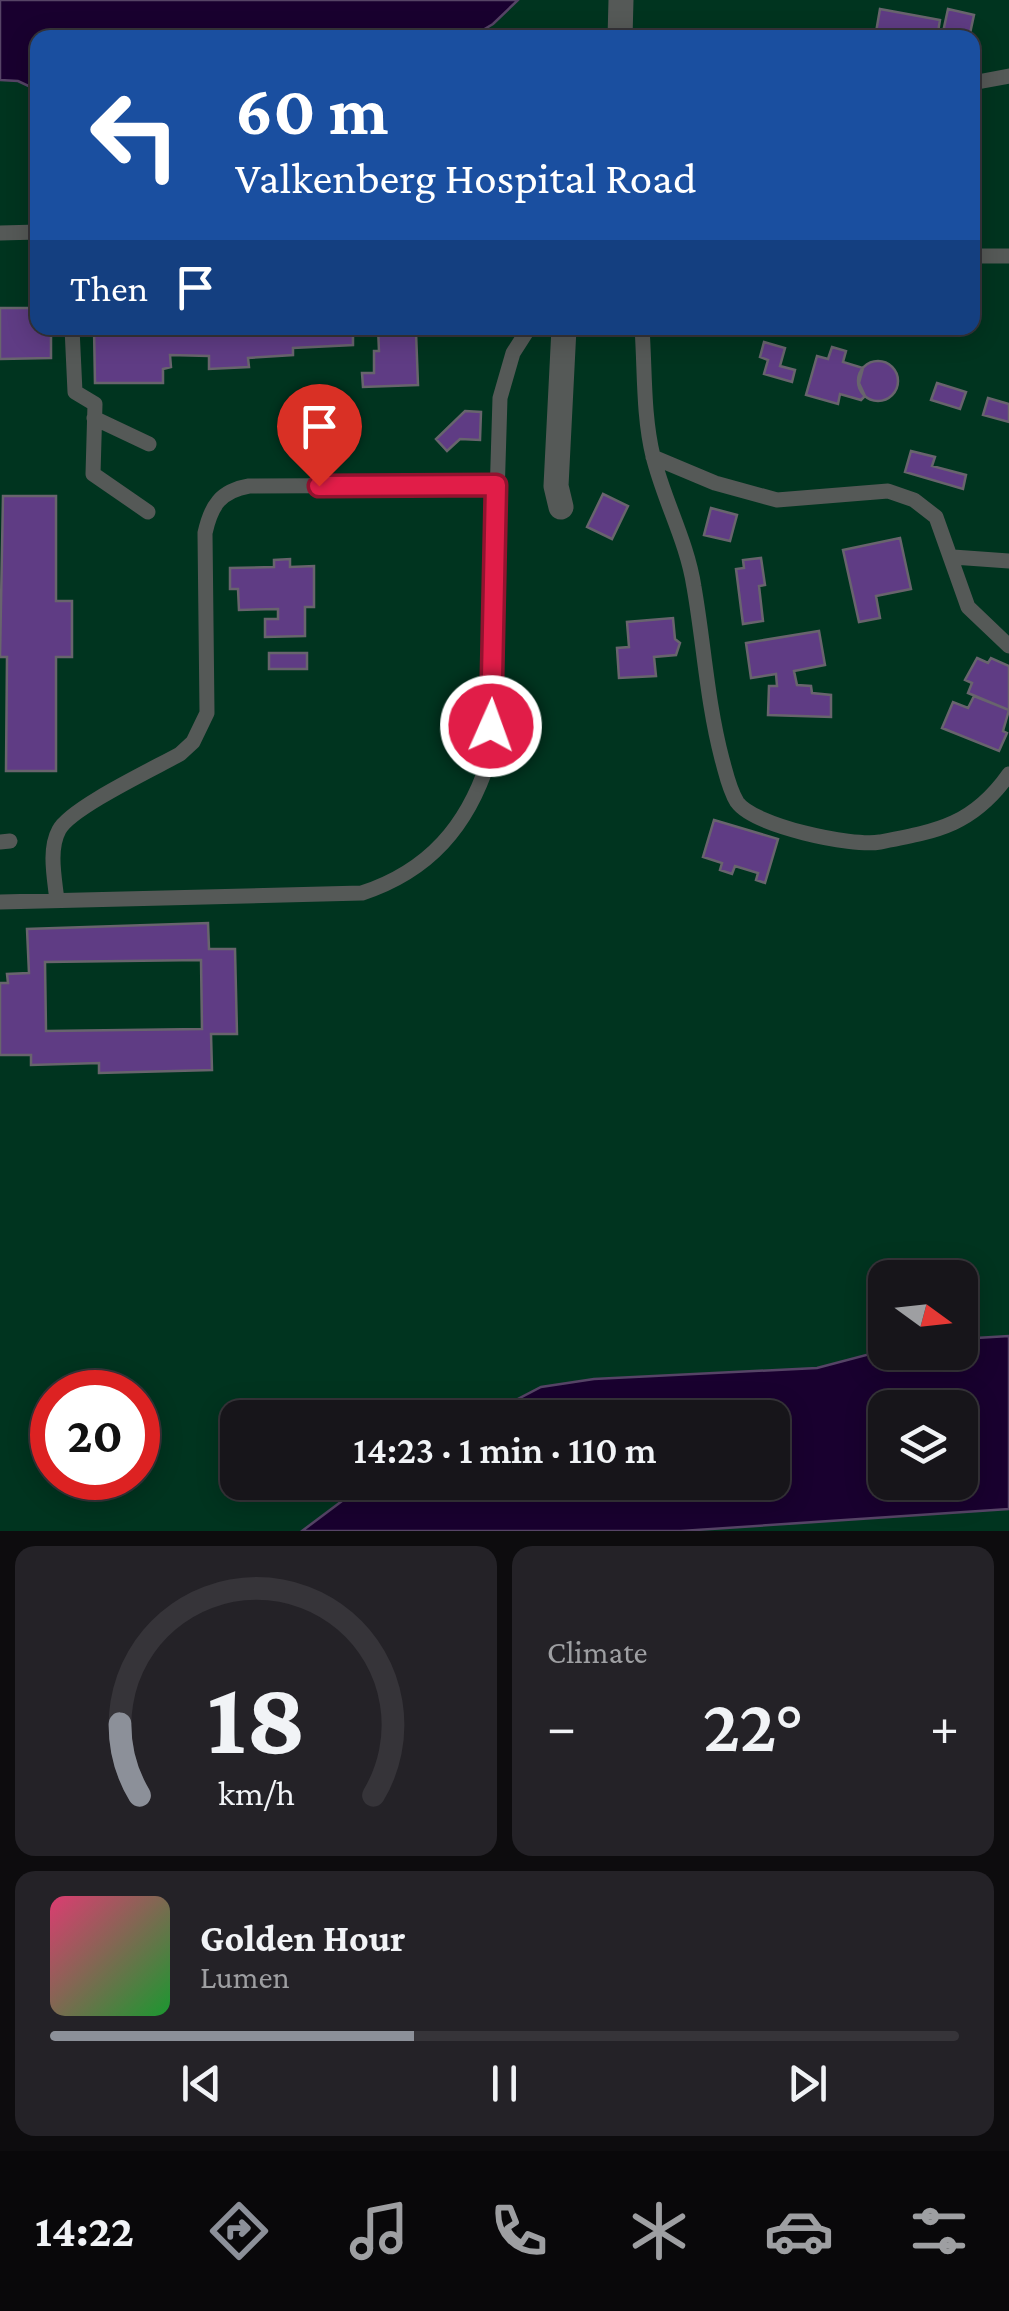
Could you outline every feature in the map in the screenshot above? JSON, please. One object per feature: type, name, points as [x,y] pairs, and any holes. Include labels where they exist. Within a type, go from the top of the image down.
[{"type":"street","points":[[620,0],[620,30]]},
{"type":"street","points":[[561,507],[556,486],[564,335]]},
{"type":"lane","points":[[980,81],[1009,76]]},
{"type":"lane","points":[[0,233],[30,232]]},
{"type":"lane","points":[[980,256],[1009,256]]},
{"type":"lane","points":[[72,335],[75,392],[95,404],[93,474],[148,512]]},
{"type":"lane","points":[[0,902],[362,893],[386,885],[434,854],[454,834],[471,806],[489,759],[500,398],[513,354],[525,335]]},
{"type":"lane","points":[[642,335],[653,457],[684,543],[694,585],[714,727],[731,790],[740,806],[753,815],[836,842],[868,844],[940,829],[968,816],[990,801],[1009,774]]},
{"type":"lane","points":[[94,418],[149,444]]},
{"type":"lane","points":[[653,457],[714,484],[777,500],[888,491],[914,500],[936,517],[968,607],[1009,646]]},
{"type":"lane","points":[[57,901],[54,850],[59,829],[80,811],[180,754],[202,727],[208,696],[205,533],[218,499],[233,489],[249,486],[496,485]]},
{"type":"lane","points":[[953,558],[1009,561]]},
{"type":"green space","points":[[0,0],[1009,0],[1009,1531],[0,1531]]},
{"type":"shaded area","points":[[0,0],[518,0],[483,30],[30,30],[30,87],[0,80]]},
{"type":"shaded area","points":[[1009,1336],[1009,1509],[681,1531],[302,1531],[343,1500],[790,1500],[790,1400],[516,1400],[541,1387],[594,1379],[817,1368],[868,1354],[868,1370],[978,1370],[978,1338]]},
{"type":"building","points":[[880,9],[940,20],[938,30],[876,30]]},
{"type":"building","points":[[948,9],[974,15],[971,30],[943,30]]},
{"type":"building","points":[[0,308],[30,308],[30,335],[51,335],[51,358],[0,359]]},
{"type":"building","points":[[94,335],[353,335],[353,345],[293,348],[293,355],[248,358],[249,367],[209,369],[209,356],[170,355],[171,367],[163,369],[163,383],[95,383]]},
{"type":"building","points":[[378,335],[416,335],[418,385],[363,387],[362,373],[374,373],[374,351],[379,351]]},
{"type":"building","points":[[764,342],[785,348],[780,366],[795,370],[792,382],[764,374],[768,360],[760,357]]},
{"type":"building","points":[[832,347],[846,351],[843,362],[863,368],[859,383],[865,396],[861,400],[840,394],[838,404],[806,395],[817,356],[828,359]]},
{"type":"building","points":[[878,361],[892,367],[898,381],[892,395],[878,401],[864,395],[858,381],[864,367]]},
{"type":"building","points":[[937,383],[966,392],[960,409],[931,400]]},
{"type":"building","points":[[988,398],[1009,404],[1009,422],[983,415]]},
{"type":"building","points":[[465,411],[481,412],[480,440],[460,439],[447,451],[436,439]]},
{"type":"building","points":[[911,451],[935,457],[932,466],[966,475],[963,489],[905,472]]},
{"type":"building","points":[[603,494],[628,506],[612,539],[587,527]]},
{"type":"building","points":[[3,496],[56,496],[56,601],[72,601],[72,657],[56,657],[56,771],[6,771],[7,657],[0,657]]},
{"type":"building","points":[[711,508],[737,515],[730,541],[704,535]]},
{"type":"building","points":[[900,538],[911,589],[876,596],[880,618],[859,622],[843,550]]},
{"type":"building","points":[[761,558],[765,585],[759,586],[763,621],[743,624],[736,569],[744,568],[743,560]]},
{"type":"building","points":[[290,559],[290,567],[314,566],[314,607],[305,607],[305,636],[265,637],[265,619],[278,619],[278,609],[239,610],[238,589],[230,589],[230,568],[274,567],[274,560]]},
{"type":"building","points":[[673,618],[675,639],[680,643],[676,655],[654,657],[656,676],[619,678],[617,648],[629,647],[627,622]]},
{"type":"building","points":[[819,631],[825,665],[794,671],[797,685],[811,686],[812,693],[831,695],[831,717],[768,715],[769,686],[777,686],[776,674],[751,678],[746,643]]},
{"type":"building","points":[[269,653],[307,653],[307,669],[269,669]]},
{"type":"building","points":[[977,658],[988,663],[991,658],[1009,666],[1009,710],[968,693],[972,683],[965,680]]},
{"type":"building","points":[[974,696],[1009,710],[1003,731],[1007,733],[999,751],[942,728],[953,702],[968,708]]},
{"type":"building","points":[[714,820],[778,839],[765,883],[756,880],[758,873],[735,866],[732,874],[720,870],[722,863],[703,857]]},
{"type":"building","points":[[208,923],[209,949],[235,949],[237,1034],[211,1034],[212,1070],[99,1073],[99,1063],[31,1065],[31,1055],[0,1055],[0,983],[8,983],[7,974],[29,973],[27,929]],"holes":[[[201,960],[202,1029],[46,1031],[45,962]]]},
{"type":"route","points":[[319,486],[496,485],[491,726]]}]
